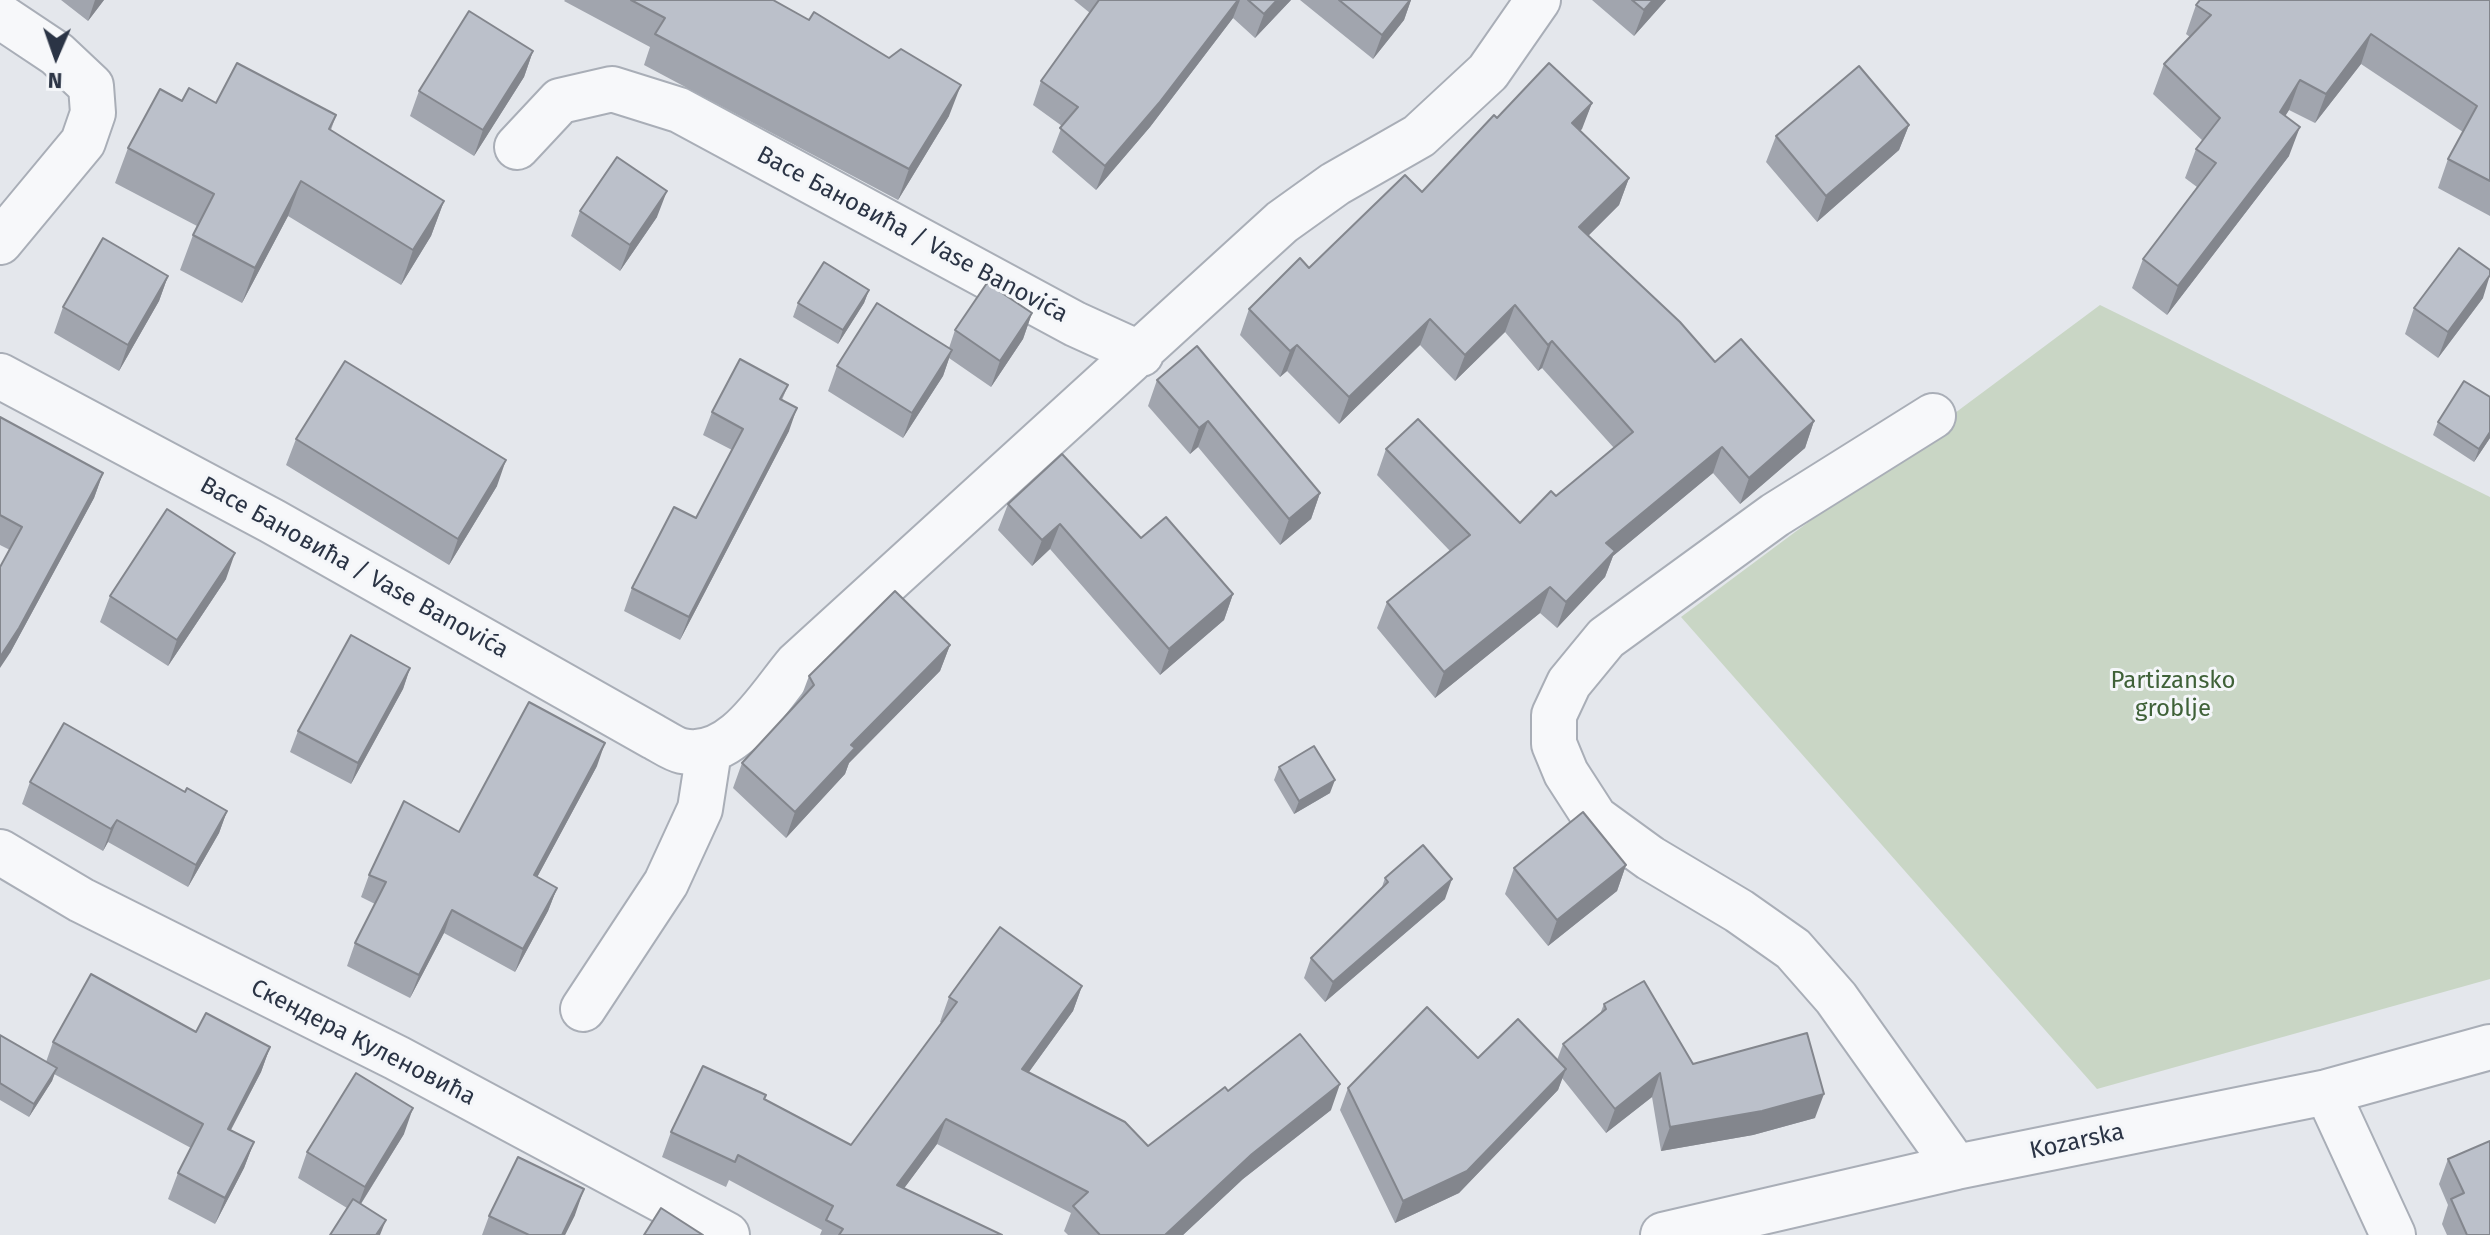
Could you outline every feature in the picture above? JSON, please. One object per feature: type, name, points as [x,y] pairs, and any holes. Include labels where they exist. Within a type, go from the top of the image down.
[{"type":"street","points":[[583,1009],[666,883],[700,809],[709,751],[726,744],[797,664],[1141,354],[1282,222],[1335,184],[1419,136],[1488,72],[1538,0]]},
{"type":"street","points":[[0,16],[57,54],[91,86],[93,113],[83,142],[0,242]]},
{"type":"street","name":"Васе Бановића / Vase Banovića","points":[[517,147],[560,101],[612,89],[679,110],[1075,324],[1141,354]]},
{"type":"street","name":"Васе Бановића / Vase Banovića","points":[[0,376],[272,521],[654,737],[682,751],[709,751]]},
{"type":"street","points":[[1933,416],[1775,515],[1606,638],[1569,683],[1554,715],[1554,744],[1566,773],[1595,818],[1650,858],[1739,911],[1793,949],[1836,998],[1956,1167]]},
{"type":"street","name":"Скендера Куленовића","points":[[0,852],[81,900],[397,1058],[727,1235]]},
{"type":"street","name":"Kozarska","points":[[1663,1235],[1956,1167],[2327,1092],[2490,1047]]},
{"type":"street","points":[[2327,1092],[2393,1235]]},
{"type":"green space","name":"Partizansko groblje","points":[[2100,305],[2490,497],[2490,979],[2097,1089],[1681,617]]},
{"type":"building","points":[[631,0],[773,0],[809,20],[814,12],[889,58],[901,49],[961,85],[909,169],[655,34],[665,18]]},
{"type":"building","points":[[1099,0],[1238,0],[1159,103],[1105,166],[1060,128],[1078,107],[1041,81]]},
{"type":"building","points":[[1248,0],[1277,0],[1264,14]]},
{"type":"building","points":[[1339,0],[1410,0],[1382,35]]},
{"type":"building","points":[[1632,0],[1653,0],[1644,10]]},
{"type":"building","points":[[2200,0],[2490,0],[2490,181],[2448,159],[2477,106],[2371,34],[2326,94],[2300,80],[2280,112],[2300,127],[2178,286],[2143,259],[2216,163],[2196,149],[2220,118],[2164,64],[2211,15],[2196,5]]},
{"type":"building","points":[[469,11],[533,51],[483,130],[419,91]]},
{"type":"building","points":[[237,63],[336,115],[329,129],[444,201],[413,250],[301,181],[255,268],[193,235],[214,194],[128,148],[160,89],[182,101],[189,88],[216,103]]},
{"type":"building","points":[[1549,63],[1592,103],[1572,123],[1629,178],[1579,227],[1680,322],[1715,362],[1741,339],[1814,421],[1749,478],[1722,447],[1606,543],[1615,551],[1566,602],[1550,587],[1444,672],[1387,602],[1470,535],[1386,449],[1418,419],[1520,523],[1551,491],[1556,496],[1633,432],[1552,341],[1548,345],[1515,305],[1465,355],[1430,319],[1349,397],[1297,345],[1290,351],[1249,309],[1300,258],[1309,268],[1405,175],[1422,192],[1494,115],[1497,118]]},
{"type":"building","points":[[1859,66],[1909,125],[1826,196],[1776,136]]},
{"type":"building","points":[[617,157],[667,191],[630,245],[580,211]]},
{"type":"building","points":[[103,238],[168,276],[128,345],[63,307]]},
{"type":"building","points":[[2459,248],[2490,270],[2490,275],[2448,332],[2414,308]]},
{"type":"building","points":[[824,262],[869,290],[843,330],[798,303]]},
{"type":"building","points":[[987,283],[1032,313],[1000,361],[955,330]]},
{"type":"building","points":[[877,303],[952,350],[912,413],[837,366]]},
{"type":"building","points":[[1197,346],[1320,493],[1289,519],[1208,421],[1199,428],[1157,380]]},
{"type":"building","points":[[740,359],[788,385],[780,399],[797,408],[689,617],[632,588],[674,507],[696,518],[743,429],[712,412]]},
{"type":"building","points":[[345,361],[506,460],[458,539],[296,439]]},
{"type":"building","points":[[2464,381],[2490,397],[2490,432],[2479,449],[2438,422]]},
{"type":"building","points":[[0,417],[103,473],[19,628],[0,657],[0,567],[22,527],[0,515]]},
{"type":"building","points":[[1062,454],[1141,538],[1166,517],[1233,594],[1169,649],[1060,524],[1042,540],[1008,504]]},
{"type":"building","points":[[167,509],[235,553],[177,640],[110,596]]},
{"type":"building","points":[[895,591],[950,645],[851,745],[855,748],[795,812],[742,763],[814,685],[809,676]]},
{"type":"building","points":[[351,635],[410,668],[358,763],[298,731]]},
{"type":"building","points":[[529,702],[605,743],[534,875],[557,888],[523,949],[452,910],[419,975],[355,943],[386,882],[369,875],[404,801],[459,832]]},
{"type":"building","points":[[64,723],[185,792],[187,788],[227,811],[196,865],[117,820],[111,829],[30,782]]},
{"type":"building","points":[[1314,746],[1335,780],[1299,801],[1279,767]]},
{"type":"building","points":[[1583,812],[1626,865],[1557,920],[1514,868]]},
{"type":"building","points":[[1423,845],[1452,879],[1333,982],[1311,958],[1388,882],[1385,878]]},
{"type":"building","points":[[1000,927],[1082,986],[1022,1069],[1125,1122],[1148,1146],[1225,1087],[1228,1091],[1300,1034],[1340,1084],[1252,1154],[1165,1235],[1100,1235],[1073,1206],[1088,1192],[946,1119],[897,1185],[1002,1235],[839,1235],[843,1229],[826,1220],[833,1206],[738,1155],[735,1162],[671,1132],[703,1066],[766,1095],[764,1099],[851,1145],[957,1002],[949,997]]},
{"type":"building","points":[[91,974],[196,1032],[206,1013],[270,1047],[228,1129],[254,1142],[225,1198],[178,1173],[203,1124],[53,1042]]},
{"type":"building","points":[[1644,981],[1693,1064],[1807,1033],[1824,1094],[1762,1111],[1670,1127],[1660,1073],[1615,1109],[1563,1044],[1606,1009],[1604,1004]]},
{"type":"building","points":[[1427,1007],[1478,1058],[1518,1019],[1566,1069],[1467,1171],[1403,1201],[1348,1088]]},
{"type":"building","points":[[0,1035],[57,1068],[34,1104],[0,1083]]},
{"type":"building","points":[[356,1073],[413,1108],[365,1187],[307,1152]]},
{"type":"building","points":[[2490,1141],[2490,1235],[2467,1235],[2451,1199],[2464,1193],[2448,1159]]},
{"type":"building","points":[[518,1157],[584,1189],[562,1235],[529,1235],[489,1216]]},
{"type":"building","points":[[353,1199],[386,1220],[376,1235],[330,1235]]},
{"type":"building","points":[[661,1208],[703,1235],[644,1235]]}]
